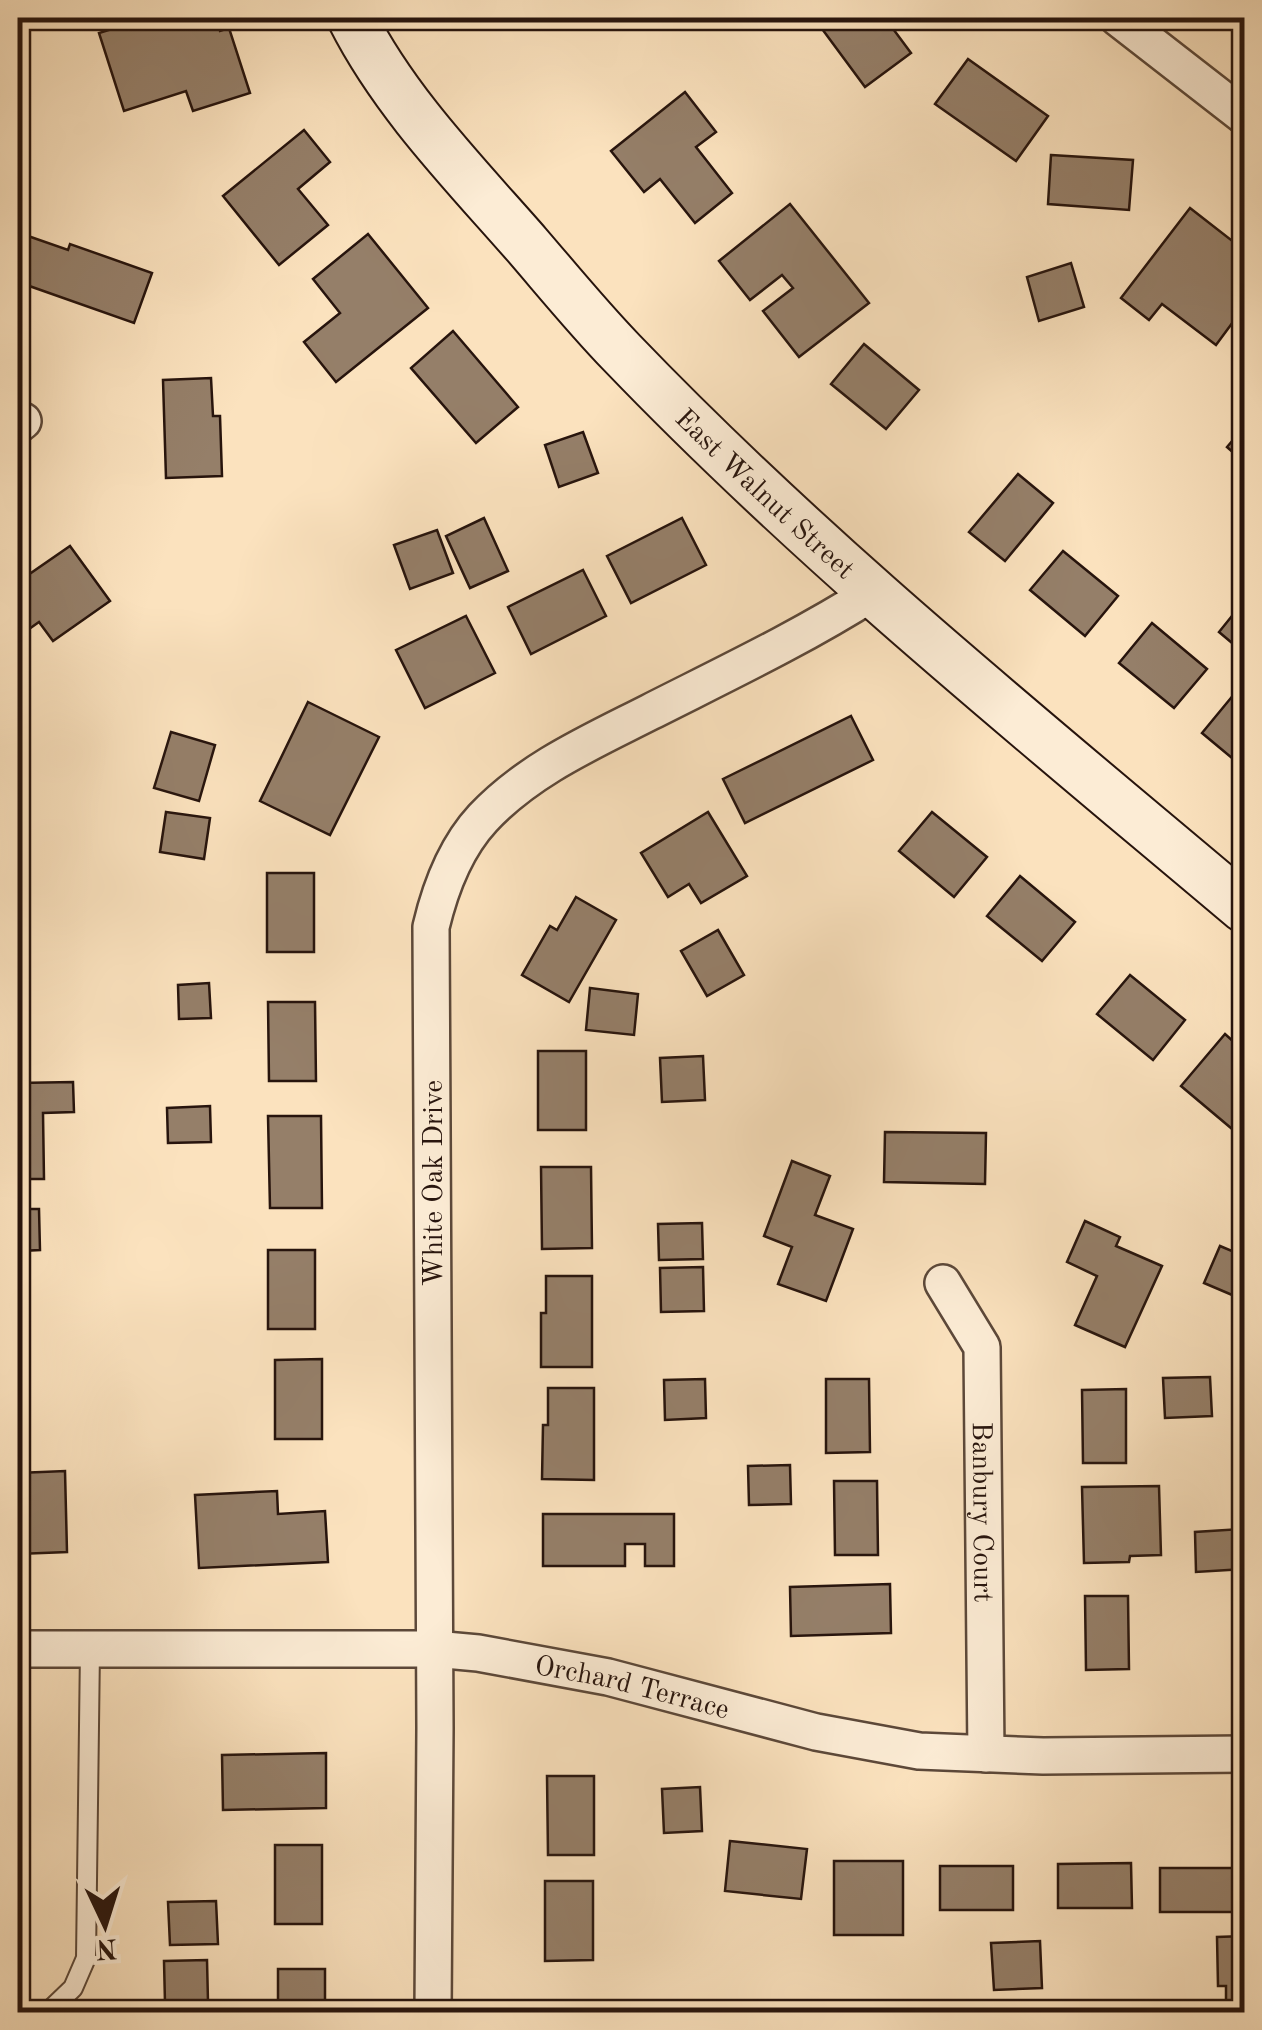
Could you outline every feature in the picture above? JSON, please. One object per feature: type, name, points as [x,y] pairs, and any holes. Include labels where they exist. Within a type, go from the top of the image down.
[{"type":"street","name":"East Walnut Street","points":[[352,18],[384,74],[432,137],[620,351],[700,432],[872,594],[1244,908]]},
{"type":"street","points":[[1118,18],[1244,116]]},
{"type":"street","name":"White Oak Drive","points":[[433,2012],[431,927],[439,894],[482,820],[526,780],[571,752],[822,624],[872,594]]},
{"type":"street","name":"Banbury Court","points":[[944,1283],[982,1346],[986,1754]]},
{"type":"street","name":"Orchard Terrace","points":[[18,1649],[434,1649],[608,1677],[816,1732],[919,1751],[1043,1756],[1244,1754]]},
{"type":"lane","points":[[48,2012],[73,1988],[86,1958],[90,1649]]},
{"type":"building","points":[[147,18],[216,18],[220,31],[229,28],[250,93],[193,111],[186,91],[124,111],[99,33]]},
{"type":"building","points":[[814,18],[885,18],[911,53],[865,87]]},
{"type":"building","points":[[968,59],[1048,116],[1016,161],[935,104]]},
{"type":"building","points":[[685,92],[716,132],[696,147],[732,193],[695,223],[660,179],[644,192],[611,151]]},
{"type":"building","points":[[304,130],[330,162],[298,189],[328,225],[279,265],[223,196]]},
{"type":"building","points":[[1051,155],[1133,160],[1129,210],[1048,204]]},
{"type":"building","points":[[790,204],[869,303],[799,357],[763,311],[793,288],[782,275],[750,300],[719,261]]},
{"type":"building","points":[[1190,208],[1244,250],[1244,307],[1216,345],[1162,304],[1149,320],[1121,298]]},
{"type":"building","points":[[368,234],[428,308],[336,382],[304,342],[340,313],[313,279]]},
{"type":"building","points":[[28,236],[68,250],[70,244],[152,273],[134,323],[18,282],[18,265]]},
{"type":"building","points":[[1071,263],[1084,307],[1039,321],[1027,277]]},
{"type":"building","points":[[453,331],[518,407],[476,443],[411,368]]},
{"type":"building","points":[[864,344],[919,390],[886,429],[831,384]]},
{"type":"building","points":[[211,378],[213,416],[220,416],[222,476],[166,478],[163,380]]},
{"type":"building","points":[[1244,427],[1244,462],[1227,447]]},
{"type":"building","points":[[583,432],[598,473],[559,487],[545,445]]},
{"type":"building","points":[[1018,474],[1053,503],[1005,561],[969,532]]},
{"type":"building","points":[[484,518],[508,571],[470,588],[446,536]]},
{"type":"building","points":[[682,518],[706,565],[631,603],[607,556]]},
{"type":"building","points":[[437,530],[453,573],[410,589],[394,545]]},
{"type":"building","points":[[70,546],[110,601],[53,641],[39,622],[22,634],[18,628],[18,582]]},
{"type":"building","points":[[1063,551],[1118,596],[1085,636],[1030,590]]},
{"type":"building","points":[[583,570],[606,616],[531,654],[508,607]]},
{"type":"building","points":[[1244,601],[1244,653],[1219,632]]},
{"type":"building","points":[[466,616],[495,673],[425,708],[396,650]]},
{"type":"building","points":[[1152,623],[1207,669],[1174,708],[1119,663]]},
{"type":"building","points":[[1235,693],[1244,701],[1244,768],[1202,733]]},
{"type":"building","points":[[308,702],[379,737],[330,835],[260,801]]},
{"type":"building","points":[[851,716],[873,760],[745,823],[723,779]]},
{"type":"building","points":[[171,732],[215,745],[199,801],[154,788]]},
{"type":"building","points":[[166,812],[210,818],[204,859],[160,852]]},
{"type":"building","points":[[708,812],[747,876],[701,903],[689,884],[668,897],[641,853]]},
{"type":"building","points":[[932,812],[987,857],[954,897],[899,851]]},
{"type":"building","points":[[267,873],[314,873],[314,952],[267,952]]},
{"type":"building","points":[[1020,876],[1075,922],[1042,961],[987,916]]},
{"type":"building","points":[[576,897],[616,920],[569,1002],[522,975],[550,926],[557,930]]},
{"type":"building","points":[[718,930],[744,975],[707,996],[681,951]]},
{"type":"building","points":[[1130,975],[1185,1020],[1153,1060],[1097,1014]]},
{"type":"building","points":[[209,983],[211,1018],[179,1019],[178,985]]},
{"type":"building","points":[[590,988],[638,994],[634,1035],[586,1030]]},
{"type":"building","points":[[268,1002],[315,1002],[316,1081],[269,1081]]},
{"type":"building","points":[[1225,1034],[1244,1051],[1244,1139],[1181,1086]]},
{"type":"building","points":[[538,1051],[586,1051],[586,1130],[538,1130]]},
{"type":"building","points":[[703,1056],[705,1100],[662,1102],[660,1058]]},
{"type":"building","points":[[73,1082],[74,1112],[43,1113],[44,1179],[18,1179],[18,1083]]},
{"type":"building","points":[[210,1106],[211,1142],[168,1143],[167,1108]]},
{"type":"building","points":[[268,1116],[321,1116],[322,1208],[270,1208]]},
{"type":"building","points":[[885,1132],[986,1133],[985,1184],[884,1182]]},
{"type":"building","points":[[792,1161],[830,1176],[815,1215],[853,1229],[826,1301],[778,1284],[792,1247],[764,1236]]},
{"type":"building","points":[[541,1167],[591,1167],[592,1248],[542,1249]]},
{"type":"building","points":[[18,1209],[39,1209],[40,1250],[21,1251],[22,1272],[18,1272]]},
{"type":"building","points":[[1085,1221],[1120,1237],[1116,1246],[1162,1266],[1125,1347],[1075,1325],[1097,1276],[1067,1262]]},
{"type":"building","points":[[702,1223],[703,1259],[659,1260],[658,1224]]},
{"type":"building","points":[[1220,1246],[1244,1256],[1244,1300],[1204,1283]]},
{"type":"building","points":[[268,1250],[315,1250],[315,1329],[268,1329]]},
{"type":"building","points":[[703,1267],[704,1311],[661,1312],[660,1268]]},
{"type":"building","points":[[546,1276],[592,1276],[592,1367],[541,1367]]},
{"type":"building","points":[[322,1359],[322,1439],[275,1439],[275,1360]]},
{"type":"building","points":[[1210,1377],[1212,1416],[1165,1418],[1163,1378]]},
{"type":"building","points":[[705,1379],[706,1418],[665,1420],[664,1380]]},
{"type":"building","points":[[826,1379],[869,1379],[870,1452],[826,1453]]},
{"type":"building","points":[[548,1388],[594,1388],[594,1480],[542,1479]]},
{"type":"building","points":[[1126,1389],[1126,1463],[1083,1463],[1082,1390]]},
{"type":"building","points":[[790,1465],[791,1504],[749,1505],[748,1466]]},
{"type":"building","points":[[65,1471],[67,1552],[18,1554],[18,1473]]},
{"type":"building","points":[[834,1481],[877,1481],[878,1555],[835,1555]]},
{"type":"building","points":[[1159,1486],[1161,1555],[1130,1556],[1129,1562],[1084,1563],[1082,1487]]},
{"type":"building","points":[[277,1491],[278,1514],[325,1511],[328,1562],[199,1568],[195,1495]]},
{"type":"building","points":[[543,1514],[674,1514],[674,1566],[645,1566],[645,1544],[625,1544],[625,1566],[543,1566]]},
{"type":"building","points":[[1241,1529],[1244,1569],[1196,1572],[1195,1532]]},
{"type":"building","points":[[890,1584],[891,1633],[791,1636],[790,1587]]},
{"type":"building","points":[[1085,1596],[1128,1596],[1129,1669],[1086,1670]]},
{"type":"building","points":[[326,1753],[326,1808],[223,1810],[222,1755]]},
{"type":"building","points":[[547,1776],[594,1776],[594,1855],[548,1855]]},
{"type":"building","points":[[700,1787],[702,1831],[664,1833],[662,1789]]},
{"type":"building","points":[[730,1841],[807,1849],[801,1899],[725,1891]]},
{"type":"building","points":[[275,1845],[322,1845],[322,1924],[275,1924]]},
{"type":"building","points":[[834,1861],[903,1861],[903,1935],[834,1935]]},
{"type":"building","points":[[1131,1863],[1132,1908],[1058,1908],[1058,1864]]},
{"type":"building","points":[[940,1866],[1013,1866],[1013,1910],[940,1910]]},
{"type":"building","points":[[1160,1868],[1233,1868],[1234,1912],[1160,1912]]},
{"type":"building","points":[[545,1881],[593,1881],[593,1960],[545,1961]]},
{"type":"building","points":[[216,1901],[218,1944],[170,1945],[168,1902]]},
{"type":"building","points":[[1244,1936],[1244,2012],[1226,2012],[1226,1986],[1218,1986],[1217,1937]]},
{"type":"building","points":[[1040,1941],[1042,1988],[994,1990],[991,1943]]},
{"type":"building","points":[[207,1960],[208,2002],[165,2003],[164,1961]]},
{"type":"building","points":[[278,1969],[325,1969],[325,2012],[278,2012]]},
{"type":"building","points":[[578,2003],[625,2003],[625,2012],[578,2012]]}]
